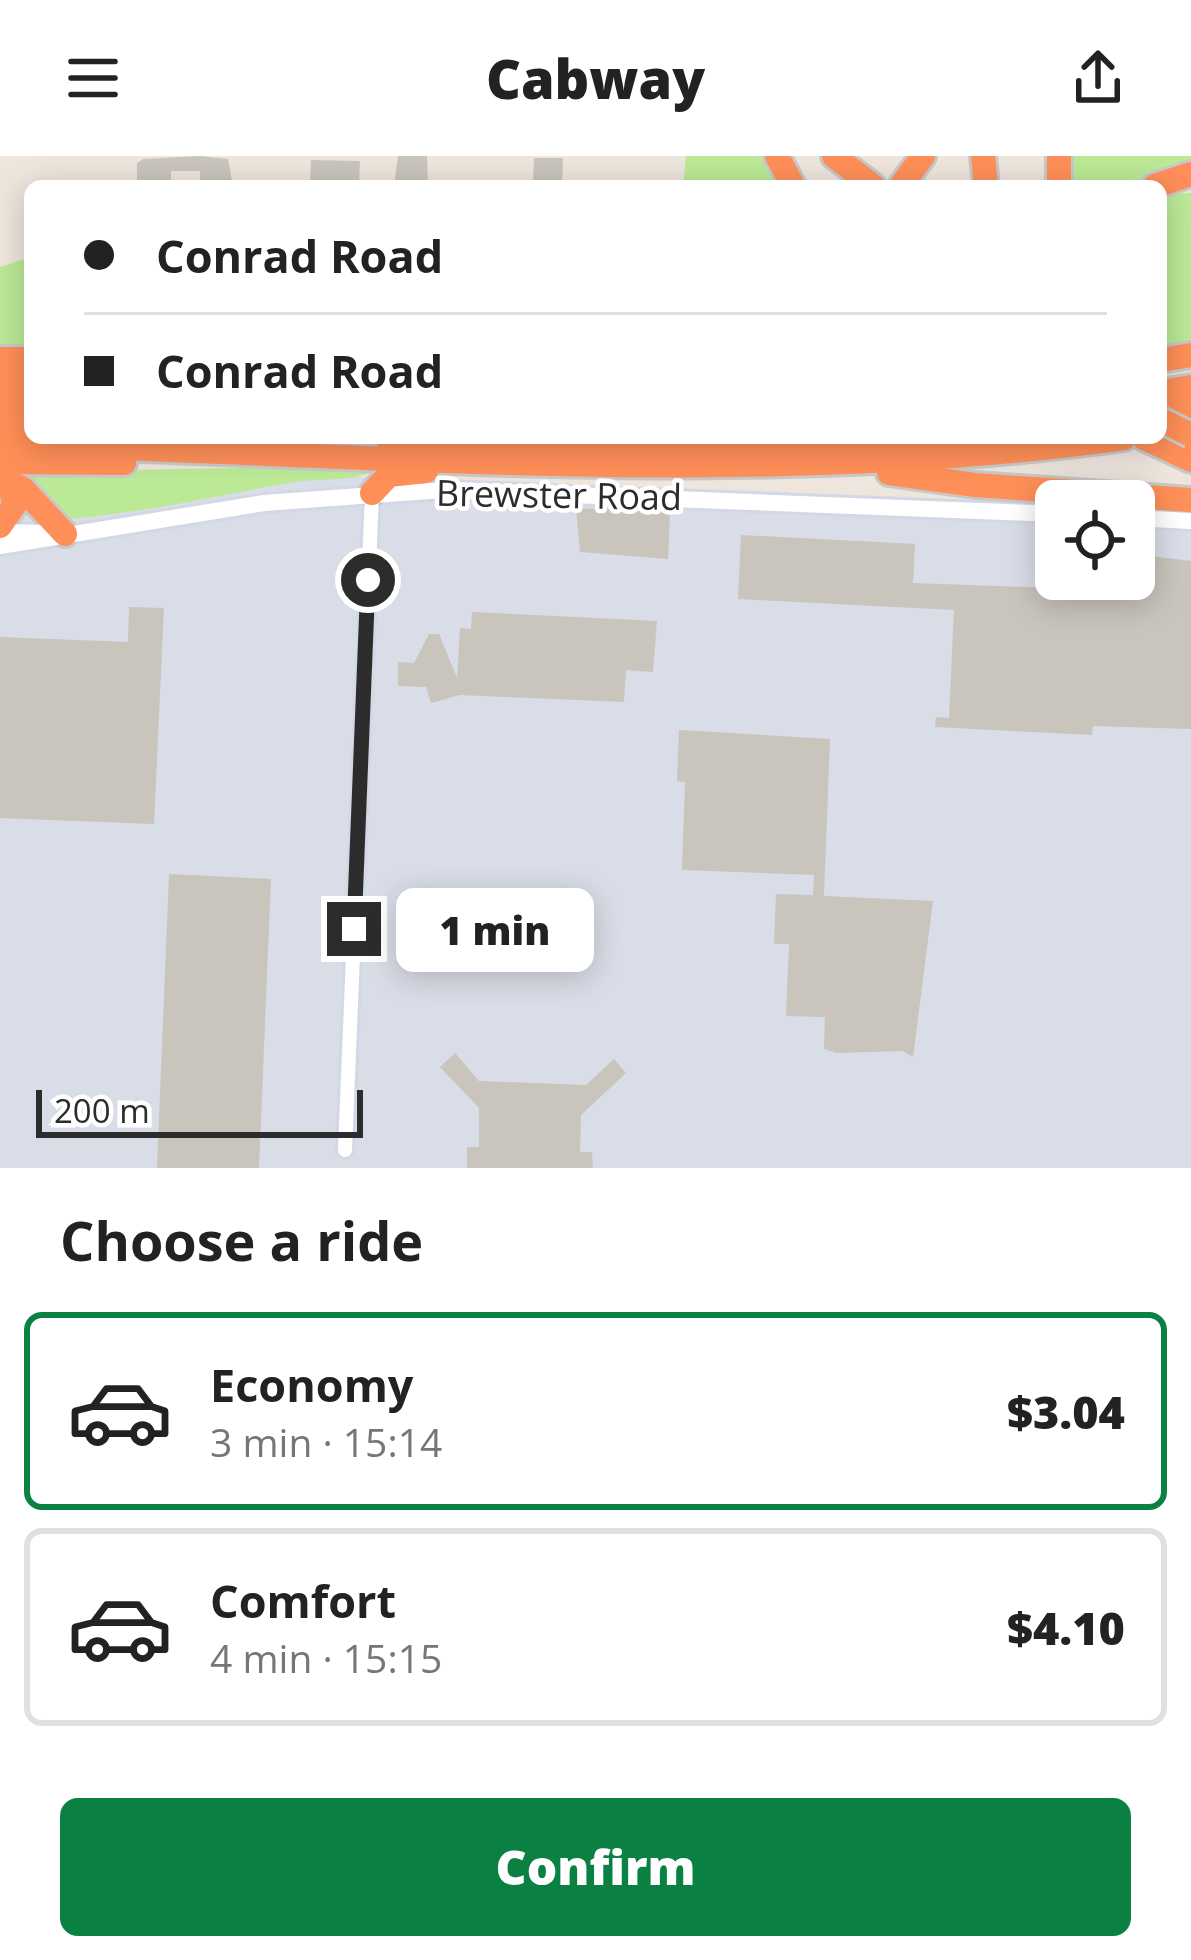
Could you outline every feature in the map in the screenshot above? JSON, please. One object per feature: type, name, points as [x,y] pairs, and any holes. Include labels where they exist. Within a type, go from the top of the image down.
[{"type":"highway","points":[[834,156],[865,180]]},
{"type":"highway","points":[[0,444],[886,472],[1112,495],[1191,496]]},
{"type":"highway","points":[[544,444],[700,450],[832,444]]},
{"type":"highway","points":[[762,467],[928,459],[1068,444]]},
{"type":"highway","points":[[2,473],[202,460],[252,451]]},
{"type":"highway","points":[[371,493],[384,478],[402,472],[532,471],[571,464]]},
{"type":"highway","points":[[0,529],[15,504],[2,473]]},
{"type":"highway","points":[[2,473],[65,534]]},
{"type":"street","name":"Brewster Road","points":[[0,546],[264,503],[371,493],[491,490],[1035,513]]},
{"type":"street","points":[[344,1150],[371,493]]},
{"type":"street","points":[[1155,519],[1191,520]]},
{"type":"street","name":"Brewster Road","points":[[0,529],[65,534]]},
{"type":"shaded area","points":[[245,473],[1035,502],[1035,600],[1155,600],[1155,508],[1191,510],[1191,1168],[0,1168],[0,475]]},
{"type":"green space","points":[[686,156],[763,156],[777,180],[684,180]]},
{"type":"green space","points":[[1068,156],[1191,156],[1191,162],[1144,180],[1069,180]]},
{"type":"green space","points":[[1191,193],[1191,344],[1167,349],[1167,194]]},
{"type":"green space","points":[[24,259],[24,345],[0,345],[0,267]]},
{"type":"green space","points":[[388,465],[351,477],[64,519],[17,472]]},
{"type":"building","points":[[398,156],[427,156],[428,180],[395,180]]},
{"type":"building","points":[[534,158],[563,158],[562,180],[533,180]]},
{"type":"building","points":[[143,159],[228,159],[232,180],[200,180],[200,171],[171,171],[171,180],[137,180],[137,163]]},
{"type":"building","points":[[311,160],[360,161],[359,180],[310,180]]},
{"type":"building","points":[[576,508],[670,512],[668,559],[580,552]]},
{"type":"building","points":[[741,535],[915,544],[913,583],[1035,587],[1035,600],[1155,600],[1155,557],[1191,561],[1191,729],[1093,726],[1092,735],[935,727],[936,717],[949,718],[954,610],[738,599]]},
{"type":"building","points":[[129,607],[164,608],[154,824],[0,818],[0,637],[128,642]]},
{"type":"building","points":[[472,612],[657,621],[653,672],[626,670],[624,702],[460,695],[431,703],[426,687],[398,686],[398,662],[414,663],[429,634],[439,634],[457,678],[460,628],[471,629]]},
{"type":"building","points":[[679,730],[830,739],[824,896],[933,901],[913,1057],[903,1051],[836,1053],[824,1049],[825,1017],[786,1016],[789,944],[774,944],[776,894],[813,895],[814,875],[682,870],[685,782],[677,781]]},
{"type":"building","points":[[169,874],[271,879],[259,1168],[157,1168]]},
{"type":"building","points":[[455,1053],[479,1081],[586,1085],[614,1059],[626,1073],[581,1115],[580,1152],[592,1152],[593,1168],[467,1168],[467,1147],[479,1147],[479,1108],[440,1067]]},
{"type":"route","points":[[354,929],[368,580]]}]
